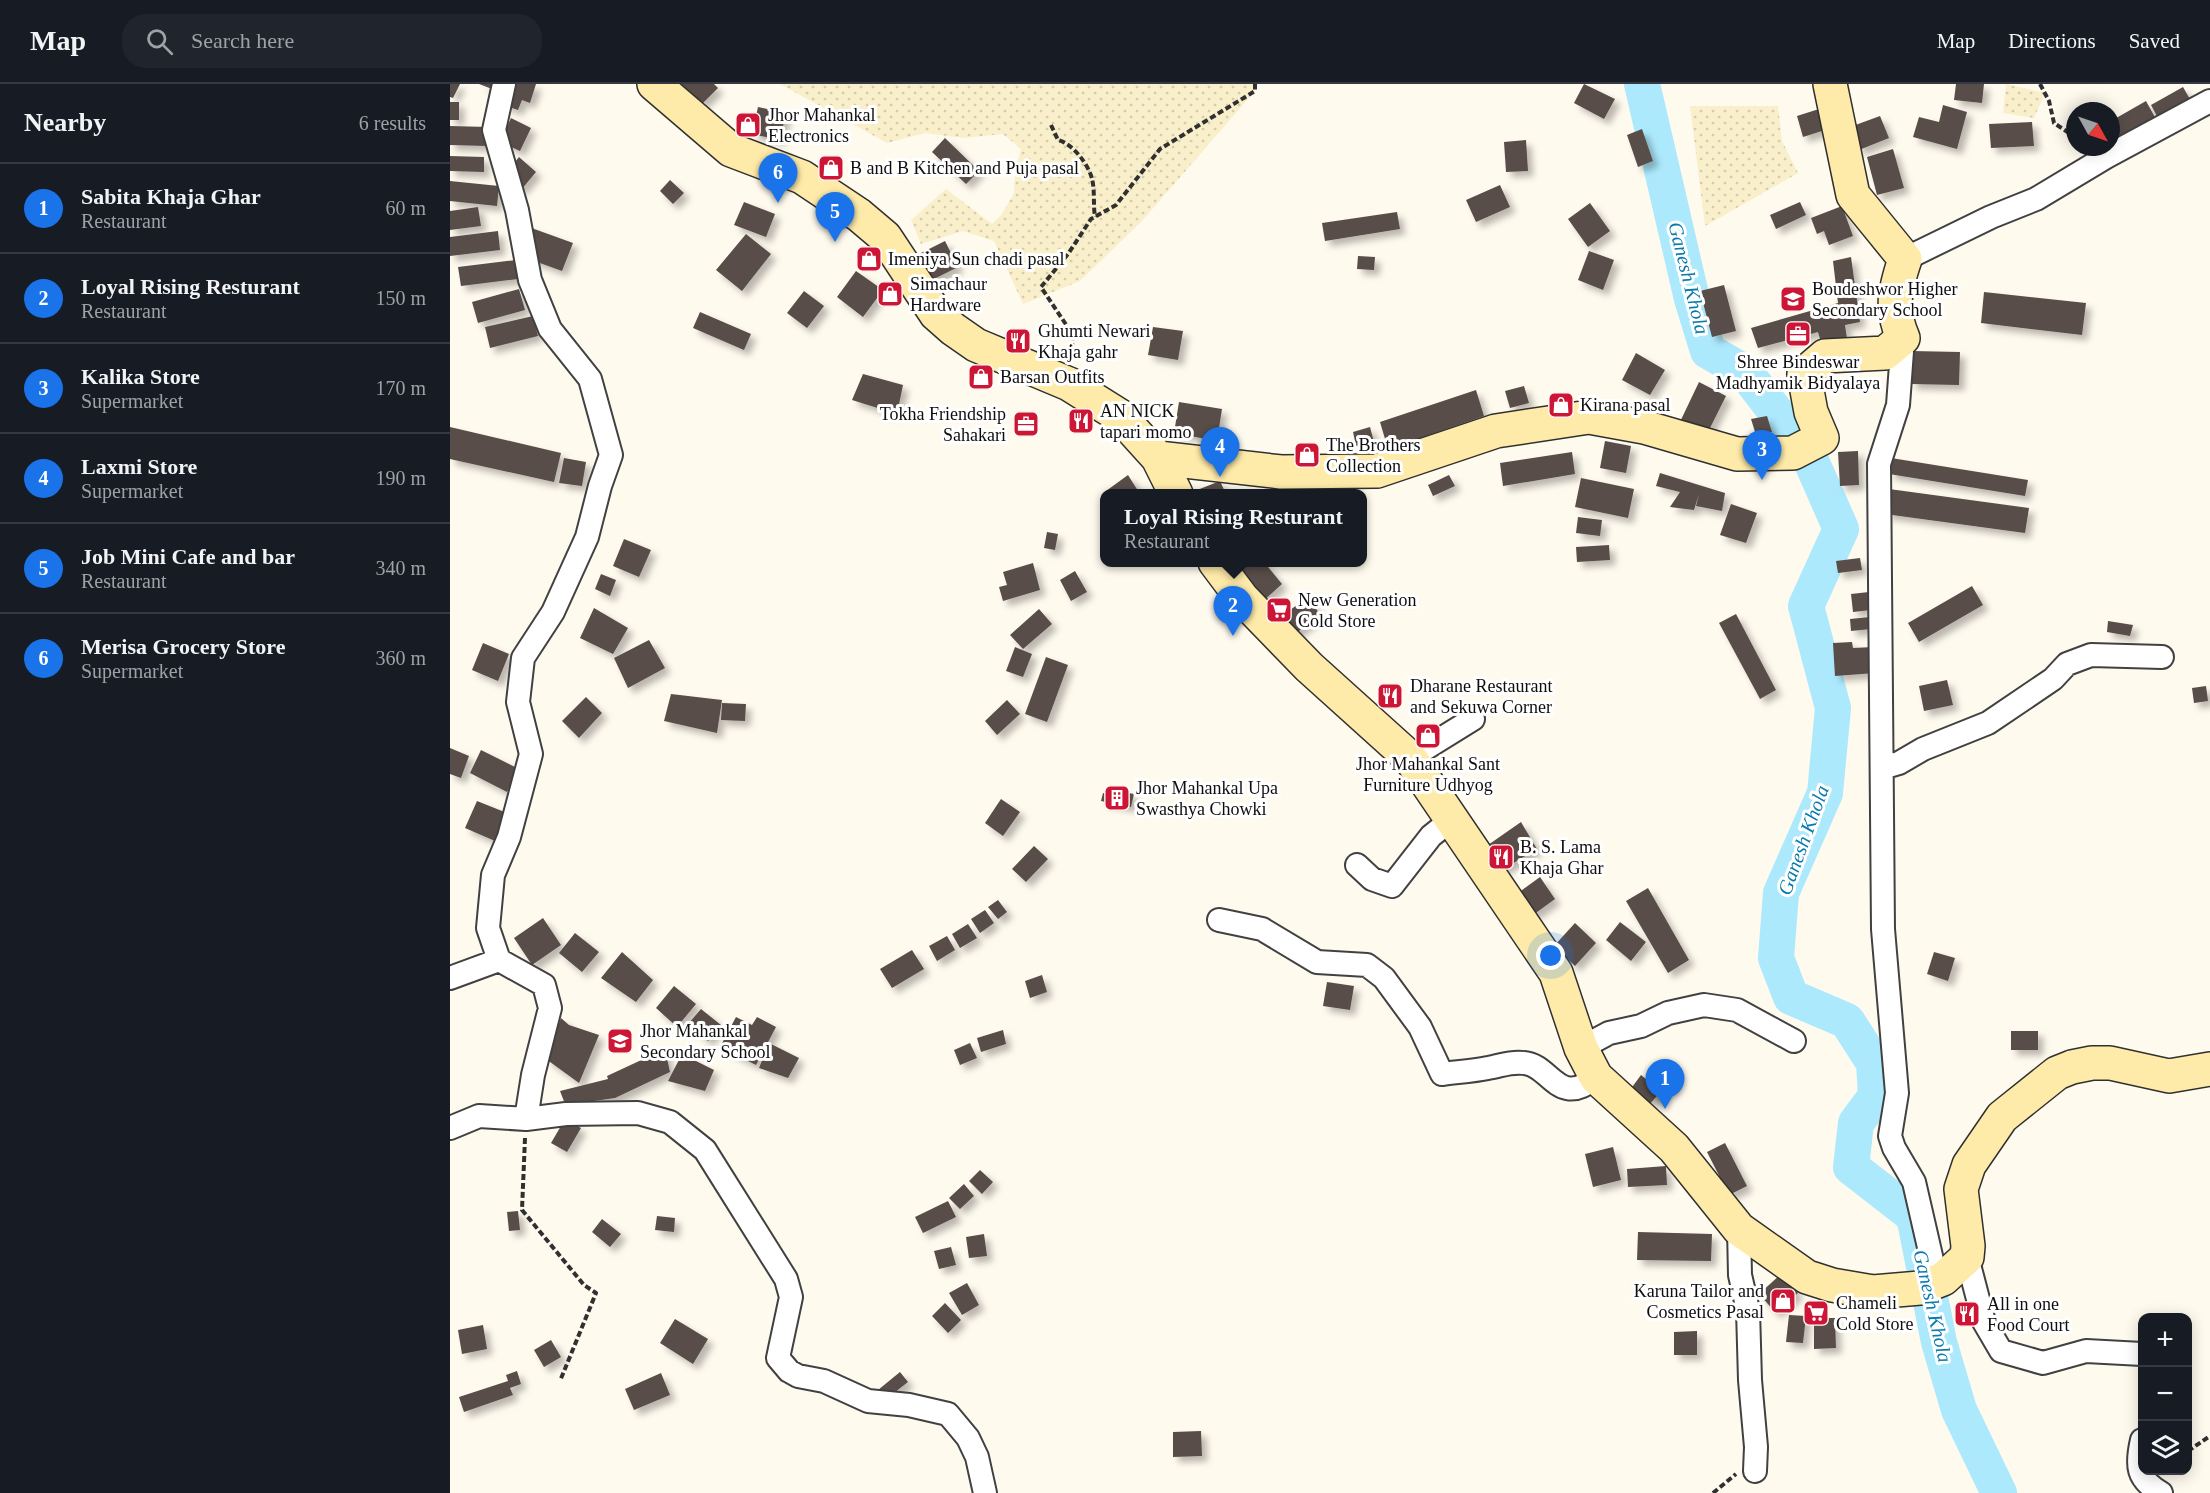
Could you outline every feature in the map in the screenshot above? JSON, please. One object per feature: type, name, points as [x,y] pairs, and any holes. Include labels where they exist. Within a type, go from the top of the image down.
[{"type":"street","points":[[504,84],[494,129],[517,210],[530,280],[550,328],[590,379],[611,455],[600,486],[587,537],[553,612],[523,658],[518,702],[531,754],[510,837],[493,874],[488,928],[499,960],[544,985],[550,1008],[533,1075],[526,1119]]},
{"type":"street","points":[[654,84],[731,150],[802,177],[859,215],[885,237],[936,314],[953,329],[976,345],[1069,384],[1120,416],[1158,458],[1174,489]]},
{"type":"street","points":[[1830,84],[1853,195],[1905,259]]},
{"type":"street","points":[[1929,1285],[1914,1182],[1894,1148],[1890,1136],[1897,1093],[1883,929],[1879,464],[1898,405],[1903,338],[1895,320],[1895,289],[1905,259],[1991,217],[2036,200],[2106,157],[2210,101]]},
{"type":"street","points":[[1158,458],[1281,472],[1377,471],[1496,431],[1590,417],[1644,427],[1737,454],[1793,453],[1822,438],[1811,412],[1804,374],[1826,356],[1885,353],[1903,338]]},
{"type":"street","points":[[1219,567],[1242,598],[1309,667],[1410,758],[1556,973],[1581,1048],[1596,1077],[1674,1148],[1739,1229],[1808,1277],[1832,1286],[1873,1292],[1929,1285],[1966,1257]]},
{"type":"street","points":[[1882,768],[1899,763],[1923,749],[1988,723],[2053,680],[2067,664],[2091,655],[2162,657]]},
{"type":"street","points":[[1410,758],[1473,718]]},
{"type":"street","points":[[1357,865],[1372,879],[1392,885],[1431,837],[1451,820]]},
{"type":"street","points":[[1219,920],[1262,928],[1317,962],[1367,965],[1389,985],[1420,1026],[1442,1074],[1516,1062],[1528,1063],[1556,1083],[1572,1089],[1586,1086],[1596,1077]]},
{"type":"street","points":[[450,978],[499,960]]},
{"type":"street","points":[[1581,1048],[1609,1033],[1641,1026],[1668,1012],[1704,1005],[1737,1010],[1794,1041]]},
{"type":"street","points":[[2138,1354],[2086,1351],[2043,1363],[2001,1351],[1984,1322],[1966,1257],[1968,1246],[1961,1189],[1969,1165],[2002,1117],[2037,1087],[2072,1067],[2092,1063],[2110,1063],[2169,1076],[2210,1069]]},
{"type":"street","points":[[450,1128],[479,1116],[526,1119],[566,1114],[638,1113],[670,1122],[705,1150],[786,1279],[791,1297],[778,1358],[789,1371],[798,1376],[824,1381],[868,1401],[948,1414],[968,1438],[977,1457],[985,1493]]},
{"type":"street","points":[[1739,1229],[1740,1275],[1748,1310],[1750,1380],[1756,1447],[1755,1470]]},
{"type":"street","points":[[2142,1475],[2147,1485],[2161,1493]]},
{"type":"path","points":[[1069,384],[1073,335],[1041,287],[1095,217],[1116,205],[1160,149],[1255,91],[1255,84]]},
{"type":"path","points":[[2040,84],[2049,102],[2054,123],[2066,131]]},
{"type":"path","points":[[1051,125],[1058,140],[1065,142],[1086,165],[1092,180],[1095,217]]},
{"type":"path","points":[[526,1119],[522,1210],[584,1285],[596,1293],[560,1381]]},
{"type":"path","points":[[2192,1448],[2210,1436]]},
{"type":"path","points":[[1713,1493],[1734,1475],[1755,1470]]},
{"type":"shaded area","points":[[780,84],[1257,84],[1255,91],[1142,221],[1080,281],[1023,304],[994,241],[963,231],[921,244],[911,220],[946,189],[992,224],[1002,214],[1014,193],[1015,173],[1021,149],[1003,134],[963,138],[925,133],[887,143]]},
{"type":"shaded area","points":[[2006,84],[2045,93],[2034,118],[2003,113]]},
{"type":"shaded area","points":[[1690,106],[1778,106],[1782,141],[1798,173],[1705,226]]},
{"type":"building","points":[[450,84],[460,84],[453,98],[450,97]]},
{"type":"building","points":[[479,84],[536,84],[530,103],[522,100],[518,110],[488,100],[492,89]]},
{"type":"building","points":[[681,84],[714,84],[718,88],[702,104]]},
{"type":"building","points":[[1584,84],[1615,99],[1604,119],[1574,103]]},
{"type":"building","points":[[1956,84],[1984,84],[1982,103],[1954,100]]},
{"type":"building","points":[[2183,87],[2191,101],[2159,120],[2151,105]]},
{"type":"building","points":[[2146,101],[2157,121],[2120,142],[2120,116]]},
{"type":"building","points":[[450,102],[459,102],[459,120],[450,120]]},
{"type":"building","points":[[1943,105],[1967,112],[1957,149],[1913,137],[1919,117],[1939,122]]},
{"type":"building","points":[[758,107],[786,113],[780,140],[752,134]]},
{"type":"building","points":[[1819,109],[1825,130],[1803,137],[1797,116]]},
{"type":"building","points":[[1880,116],[1889,138],[1859,150],[1850,127]]},
{"type":"building","points":[[511,118],[531,128],[520,151],[500,142]]},
{"type":"building","points":[[2032,122],[2034,146],[1991,148],[1989,124]]},
{"type":"building","points":[[450,126],[488,127],[487,146],[450,145]]},
{"type":"building","points":[[1642,129],[1653,161],[1638,167],[1627,135]]},
{"type":"building","points":[[945,138],[979,171],[966,184],[932,152]]},
{"type":"building","points":[[1526,140],[1528,171],[1506,172],[1504,142]]},
{"type":"building","points":[[1893,149],[1904,188],[1877,195],[1867,157]]},
{"type":"building","points":[[450,156],[484,157],[484,172],[450,171]]},
{"type":"building","points":[[519,157],[536,172],[521,190],[504,175]]},
{"type":"building","points":[[670,180],[684,193],[673,204],[660,191]]},
{"type":"building","points":[[450,181],[499,186],[497,206],[450,201]]},
{"type":"building","points":[[1500,185],[1510,207],[1476,222],[1466,200]]},
{"type":"building","points":[[744,202],[775,214],[766,237],[734,225]]},
{"type":"building","points":[[1800,202],[1806,215],[1776,229],[1770,215]]},
{"type":"building","points":[[1590,203],[1610,231],[1588,247],[1568,219]]},
{"type":"building","points":[[1842,206],[1853,236],[1829,245],[1824,231],[1817,234],[1811,218]]},
{"type":"building","points":[[478,207],[481,226],[450,230],[450,211]]},
{"type":"building","points":[[1397,212],[1400,229],[1325,241],[1322,223]]},
{"type":"building","points":[[526,226],[573,243],[562,271],[515,254]]},
{"type":"building","points":[[498,231],[500,250],[450,256],[450,237]]},
{"type":"building","points":[[746,234],[771,254],[742,291],[716,270]]},
{"type":"building","points":[[945,241],[958,267],[930,281],[917,255]]},
{"type":"building","points":[[1589,251],[1614,260],[1603,290],[1578,280]]},
{"type":"building","points":[[1358,256],[1375,257],[1374,270],[1357,269]]},
{"type":"building","points":[[1851,257],[1860,322],[1845,325],[1847,339],[1822,346],[1818,332],[1758,348],[1751,328],[1838,303],[1833,261]]},
{"type":"building","points":[[516,260],[518,279],[461,286],[458,267]]},
{"type":"building","points":[[856,271],[883,290],[863,317],[837,297]]},
{"type":"building","points":[[1724,285],[1736,331],[1712,337],[1700,291]]},
{"type":"building","points":[[519,289],[525,310],[478,323],[472,302]]},
{"type":"building","points":[[804,291],[824,306],[807,328],[787,313]]},
{"type":"building","points":[[1984,292],[2086,303],[2082,335],[1981,323]]},
{"type":"building","points":[[700,312],[751,334],[744,350],[693,328]]},
{"type":"building","points":[[533,316],[538,336],[490,348],[485,327]]},
{"type":"building","points":[[1153,327],[1183,331],[1178,360],[1148,355]]},
{"type":"building","points":[[1912,351],[1960,352],[1959,385],[1911,384]]},
{"type":"building","points":[[1636,353],[1665,370],[1650,395],[1622,380]]},
{"type":"building","points":[[863,374],[903,385],[897,414],[852,400]]},
{"type":"building","points":[[1699,382],[1726,396],[1706,436],[1679,424]]},
{"type":"building","points":[[1524,386],[1529,403],[1510,408],[1505,391]]},
{"type":"building","points":[[1476,390],[1484,416],[1388,449],[1380,422]]},
{"type":"building","points":[[1179,402],[1222,409],[1217,441],[1174,433]]},
{"type":"building","points":[[1767,416],[1772,432],[1756,435],[1751,419]]},
{"type":"building","points":[[450,427],[561,453],[554,482],[450,459]]},
{"type":"building","points":[[1370,427],[1374,442],[1356,446],[1353,432]]},
{"type":"building","points":[[1605,441],[1631,446],[1626,473],[1600,468]]},
{"type":"building","points":[[1858,451],[1859,485],[1840,486],[1838,452]]},
{"type":"building","points":[[1572,452],[1575,474],[1503,486],[1500,463]]},
{"type":"building","points":[[564,458],[586,462],[582,486],[559,483]]},
{"type":"building","points":[[1891,458],[2028,480],[2025,496],[1889,474]]},
{"type":"building","points":[[1660,473],[1725,493],[1722,511],[1696,506],[1699,494],[1694,510],[1670,507],[1680,492],[1656,486]]},
{"type":"building","points":[[1128,475],[1137,489],[1109,489]]},
{"type":"building","points":[[1449,475],[1455,486],[1433,496],[1428,485]]},
{"type":"building","points":[[1581,478],[1634,489],[1628,518],[1575,507]]},
{"type":"building","points":[[1220,481],[1224,489],[1200,489]]},
{"type":"building","points":[[1889,489],[2029,508],[2025,533],[1885,514]]},
{"type":"building","points":[[1731,504],[1757,513],[1746,543],[1720,535]]},
{"type":"building","points":[[1578,517],[1602,520],[1600,536],[1576,533]]},
{"type":"building","points":[[1047,532],[1058,534],[1055,550],[1044,548]]},
{"type":"building","points":[[624,539],[651,550],[639,577],[613,566]]},
{"type":"building","points":[[1609,545],[1610,560],[1577,562],[1576,547]]},
{"type":"building","points":[[1860,558],[1862,570],[1838,573],[1836,561]]},
{"type":"building","points":[[1033,563],[1040,590],[1003,601],[999,587],[1007,585],[1003,572]]},
{"type":"building","points":[[1232,567],[1268,567],[1282,584],[1261,603]]},
{"type":"building","points":[[1075,571],[1087,592],[1071,601],[1060,580]]},
{"type":"building","points":[[601,574],[616,580],[610,596],[595,589]]},
{"type":"building","points":[[1972,586],[1983,605],[1919,642],[1908,623]]},
{"type":"building","points":[[1869,592],[1871,610],[1853,612],[1851,594]]},
{"type":"building","points":[[1307,597],[1320,614],[1294,635],[1280,618]]},
{"type":"building","points":[[594,608],[628,628],[613,654],[580,638]]},
{"type":"building","points":[[1039,609],[1052,624],[1023,649],[1010,635]]},
{"type":"building","points":[[1736,614],[1776,690],[1760,699],[1719,623]]},
{"type":"building","points":[[1870,617],[1871,629],[1851,631],[1850,619]]},
{"type":"building","points":[[2108,621],[2133,625],[2130,636],[2107,632]]},
{"type":"building","points":[[649,640],[665,668],[628,688],[614,658]]},
{"type":"building","points":[[1852,642],[1853,648],[1873,647],[1875,673],[1835,676],[1833,643]]},
{"type":"building","points":[[483,643],[509,654],[498,681],[472,670]]},
{"type":"building","points":[[1015,647],[1032,654],[1023,677],[1006,671]]},
{"type":"building","points":[[1046,657],[1068,665],[1047,722],[1025,714]]},
{"type":"building","points":[[1947,680],[1953,705],[1924,711],[1919,686]]},
{"type":"building","points":[[2206,686],[2208,701],[2194,703],[2192,688]]},
{"type":"building","points":[[671,694],[722,700],[717,733],[664,721]]},
{"type":"building","points":[[586,697],[602,713],[579,738],[562,721]]},
{"type":"building","points":[[1007,700],[1020,714],[997,735],[985,721]]},
{"type":"building","points":[[722,703],[746,704],[745,721],[721,720]]},
{"type":"building","points":[[450,748],[469,756],[461,778],[450,774]]},
{"type":"building","points":[[481,750],[519,769],[507,792],[470,773]]},
{"type":"building","name":"Jhor Mahankal Upa Swasthya Chowki","points":[[1113,790],[1134,794],[1131,807],[1101,801],[1103,793],[1112,795]]},
{"type":"building","points":[[1001,799],[1020,812],[1003,836],[985,823]]},
{"type":"building","points":[[477,801],[507,813],[495,841],[465,828]]},
{"type":"building","points":[[1521,822],[1537,849],[1502,870],[1488,845]]},
{"type":"building","points":[[1034,846],[1048,859],[1026,882],[1012,869]]},
{"type":"building","points":[[1540,877],[1555,899],[1533,915],[1518,893]]},
{"type":"building","points":[[1648,888],[1689,960],[1668,973],[1626,901]]},
{"type":"building","points":[[998,900],[1007,912],[998,919],[988,907]]},
{"type":"building","points":[[985,910],[994,923],[980,933],[971,919]]},
{"type":"building","points":[[543,918],[561,945],[532,965],[514,938]]},
{"type":"building","points":[[1620,922],[1646,942],[1631,961],[1606,940]]},
{"type":"building","points":[[1575,923],[1596,943],[1575,966],[1554,946]]},
{"type":"building","points":[[968,924],[977,938],[960,948],[952,934]]},
{"type":"building","points":[[575,933],[599,952],[582,972],[559,953]]},
{"type":"building","points":[[947,936],[955,950],[937,961],[929,946]]},
{"type":"building","points":[[912,950],[924,969],[892,988],[880,969]]},
{"type":"building","points":[[622,952],[653,980],[636,1002],[601,978]]},
{"type":"building","points":[[1934,952],[1955,958],[1948,981],[1927,974]]},
{"type":"building","points":[[1042,975],[1047,992],[1030,998],[1025,981]]},
{"type":"building","points":[[1327,982],[1354,986],[1350,1010],[1323,1006]]},
{"type":"building","points":[[674,986],[696,1004],[677,1027],[656,1008]]},
{"type":"building","points":[[701,1009],[721,1025],[708,1041],[688,1024]]},
{"type":"building","points":[[736,1017],[752,1025],[757,1017],[776,1027],[756,1065],[720,1047]]},
{"type":"building","points":[[561,1018],[569,1025],[599,1035],[579,1083],[546,1059]]},
{"type":"building","points":[[1003,1030],[1006,1044],[981,1052],[977,1038]]},
{"type":"building","points":[[2011,1031],[2038,1031],[2038,1050],[2011,1050]]},
{"type":"building","points":[[769,1043],[799,1058],[788,1078],[759,1068]]},
{"type":"building","points":[[970,1043],[977,1058],[960,1065],[954,1050]]},
{"type":"building","points":[[665,1049],[670,1072],[615,1098],[587,1102],[567,1109],[560,1091],[608,1079],[607,1076]]},
{"type":"building","points":[[682,1054],[714,1070],[705,1091],[668,1081]]},
{"type":"building","points":[[1641,1075],[1661,1091],[1650,1104],[1630,1090]]},
{"type":"building","points":[[565,1119],[581,1128],[567,1152],[551,1143]]},
{"type":"building","points":[[1725,1143],[1747,1186],[1729,1195],[1707,1152]]},
{"type":"building","points":[[1613,1147],[1621,1180],[1593,1187],[1585,1154]]},
{"type":"building","points":[[1666,1166],[1667,1185],[1628,1187],[1627,1169]]},
{"type":"building","points":[[980,1170],[993,1182],[982,1194],[969,1181]]},
{"type":"building","points":[[964,1184],[974,1196],[960,1209],[949,1198]]},
{"type":"building","points":[[948,1201],[956,1217],[923,1233],[915,1217]]},
{"type":"building","points":[[518,1211],[520,1230],[509,1231],[507,1212]]},
{"type":"building","points":[[657,1216],[675,1218],[674,1232],[655,1230]]},
{"type":"building","points":[[602,1219],[621,1234],[610,1247],[592,1232]]},
{"type":"building","points":[[1638,1232],[1712,1234],[1711,1261],[1637,1260]]},
{"type":"building","points":[[984,1234],[987,1256],[969,1258],[966,1237]]},
{"type":"building","points":[[951,1247],[956,1265],[939,1269],[934,1251]]},
{"type":"building","points":[[1781,1274],[1798,1293],[1776,1313],[1759,1294]]},
{"type":"building","points":[[967,1283],[979,1305],[962,1315],[949,1293]]},
{"type":"building","points":[[945,1303],[961,1320],[948,1333],[932,1316]]},
{"type":"building","points":[[1789,1315],[1806,1316],[1803,1343],[1786,1342]]},
{"type":"building","points":[[1814,1318],[1835,1318],[1836,1348],[1814,1349]]},
{"type":"building","points":[[675,1319],[708,1339],[693,1364],[660,1343]]},
{"type":"building","points":[[483,1325],[487,1349],[462,1354],[458,1330]]},
{"type":"building","points":[[1697,1331],[1697,1355],[1674,1355],[1674,1332]]},
{"type":"building","points":[[551,1340],[561,1357],[544,1367],[534,1350]]},
{"type":"building","points":[[517,1371],[521,1384],[510,1388],[513,1395],[464,1412],[459,1397],[508,1381],[506,1375]]},
{"type":"building","points":[[900,1372],[908,1382],[885,1400],[878,1390]]},
{"type":"building","points":[[661,1373],[670,1395],[634,1410],[625,1389]]},
{"type":"building","points":[[1201,1431],[1202,1456],[1173,1457],[1173,1432]]},
{"type":"waterway","name":"Ganesh Khola","points":[[1642,84],[1692,299],[1708,351],[1746,373],[1808,454],[1841,529],[1806,606],[1833,708],[1825,793],[1781,893],[1776,958],[1791,997],[1847,1021],[1874,1063],[1876,1096],[1856,1123],[1851,1167],[1914,1216],[1939,1342],[1959,1410],[1999,1493]]},
{"type":"place","name":"Jhor Mahankal Electronics","points":[[748,125]]},
{"type":"place","name":"B and B Kitchen and Puja pasal","points":[[831,168]]},
{"type":"place","name":"Merisa Grocery Store","points":[[778,203]]},
{"type":"place","name":"Job Mini Cafe and bar","points":[[835,242]]},
{"type":"place","name":"Imeniya Sun chadi pasal","points":[[869,259]]},
{"type":"place","name":"Simachaur Hardware","points":[[890,294]]},
{"type":"place","name":"Boudeshwor Higher Secondary School","points":[[1793,299]]},
{"type":"place","name":"Shree Bindeswar Madhyamik Bidyalaya","points":[[1798,334]]},
{"type":"place","name":"Ghumti Newari Khaja gahr","points":[[1018,341]]},
{"type":"place","name":"Barsan Outfits","points":[[981,377]]},
{"type":"place","name":"Kirana pasal","points":[[1561,405]]},
{"type":"place","name":"AN NICK tapari momo","points":[[1081,421]]},
{"type":"place","name":"Tokha Friendship Sahakari","points":[[1026,424]]},
{"type":"place","name":"The Brothers Collection","points":[[1307,455]]},
{"type":"place","name":"Laxmi Store","points":[[1220,477]]},
{"type":"place","name":"Kalika Store","points":[[1762,480]]},
{"type":"place","name":"New Generation Cold Store","points":[[1279,610]]},
{"type":"place","name":"Loyal Rising Resturant","points":[[1233,636]]},
{"type":"place","name":"Dharane Restaurant and Sekuwa Corner","points":[[1390,696]]},
{"type":"place","name":"Jhor Mahankal Sant Furniture Udhyog","points":[[1428,736]]},
{"type":"place","name":"Jhor Mahankal Upa Swasthya Chowki","points":[[1117,798]]},
{"type":"place","name":"B. S. Lama Khaja Ghar","points":[[1501,857]]},
{"type":"place","name":"Jhor Mahankal Secondary School","points":[[620,1041]]},
{"type":"place","name":"Sabita Khaja Ghar","points":[[1665,1109]]},
{"type":"place","name":"Karuna Tailor and Cosmetics Pasal","points":[[1783,1301]]},
{"type":"place","name":"Chameli Cold Store","points":[[1816,1313]]},
{"type":"place","name":"All in one Food Court","points":[[1967,1314]]}]
